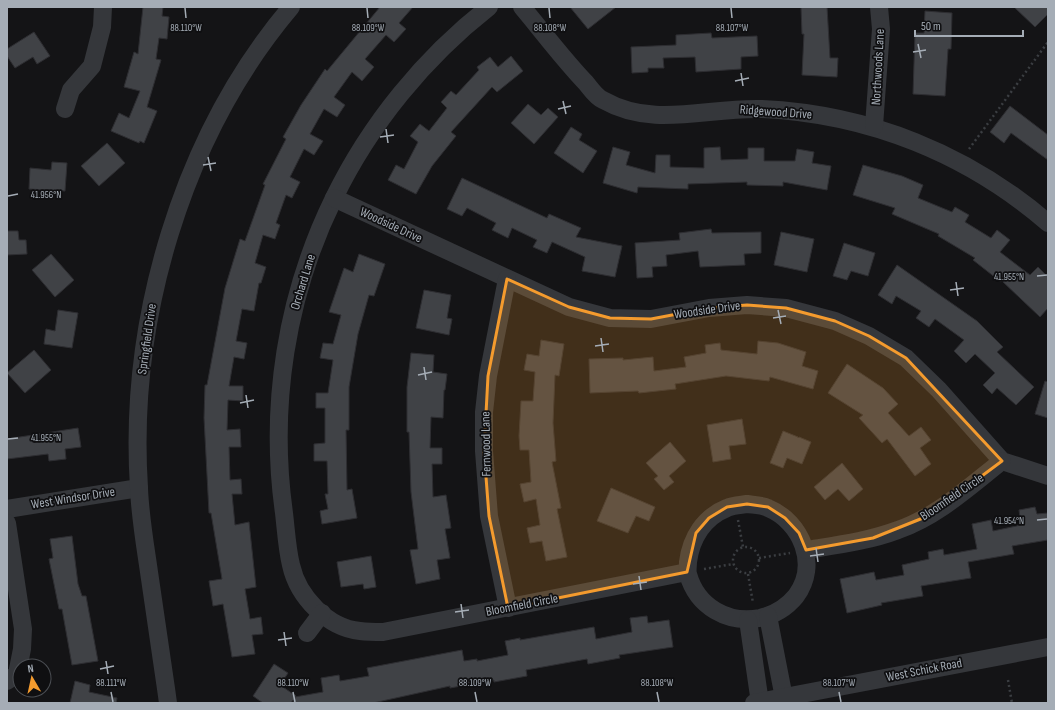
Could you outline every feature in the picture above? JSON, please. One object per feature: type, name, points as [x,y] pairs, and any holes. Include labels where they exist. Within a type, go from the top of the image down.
[{"type":"street","points":[[65,109],[71,90],[92,66],[102,27],[103,7]]},
{"type":"street","name":"Springfield Drive","points":[[168,703],[138,488],[138,429],[143,352],[155,287],[177,210],[206,142],[251,60],[291,7]]},
{"type":"street","name":"Orchard Lane","points":[[318,611],[296,582],[290,565],[279,479],[278,409],[284,354],[298,292],[317,237],[334,198],[374,128],[420,70],[457,33],[489,7]]},
{"type":"street","name":"Ridgewood Drive","points":[[522,7],[578,76],[601,100],[630,112],[652,116],[719,110],[762,109],[810,113],[874,126],[923,145],[959,163],[1014,196],[1048,224]]},
{"type":"street","name":"Northwoods Lane","points":[[874,126],[879,57],[879,7]]},
{"type":"street","name":"Woodside Drive","points":[[334,198],[569,307],[610,318],[651,319],[709,308],[747,305],[786,308],[835,321],[869,336],[906,358],[939,390],[1002,461]]},
{"type":"street","name":"Fernwood Lane","points":[[507,279],[488,376],[484,412],[484,451],[489,516],[508,608]]},
{"type":"street","points":[[1002,461],[1048,476]]},
{"type":"street","name":"Bloomfield Circle","points":[[806,550],[873,538],[900,530],[943,506],[1002,461]]},
{"type":"street","name":"West Windsor Drive","points":[[7,509],[138,488]]},
{"type":"street","points":[[747,504],[768,507],[785,518],[798,533],[806,550],[806,567],[803,582],[796,595],[786,606],[758,618],[729,618],[703,601],[693,587],[687,572],[690,553],[696,533],[709,518],[727,507],[747,504]]},
{"type":"street","points":[[7,523],[23,629],[22,649],[17,674],[7,681]]},
{"type":"street","name":"Bloomfield Circle","points":[[318,611],[348,628],[360,631],[383,632],[687,572]]},
{"type":"street","points":[[307,634],[318,611]]},
{"type":"street","points":[[758,618],[784,700]]},
{"type":"street","points":[[758,618],[758,703]]},
{"type":"street","name":"West Schick Road","points":[[758,703],[784,700],[1048,647]]},
{"type":"path","points":[[959,163],[1048,42]]},
{"type":"path","points":[[736,506],[743,547]]},
{"type":"path","points":[[743,547],[752,548],[758,554],[759,558],[755,570],[748,574],[737,570],[733,564],[733,555],[739,548],[743,547]]},
{"type":"path","points":[[759,558],[806,550]]},
{"type":"path","points":[[687,572],[733,564]]},
{"type":"path","points":[[748,574],[758,618]]},
{"type":"path","points":[[1008,680],[1012,703]]},
{"type":"highlighted area","points":[[507,279],[569,307],[610,318],[651,319],[709,308],[747,305],[786,308],[835,321],[869,336],[906,358],[1002,461],[928,516],[873,538],[806,550],[799,533],[785,518],[768,507],[747,504],[727,507],[709,518],[696,533],[687,572],[508,608],[489,516],[484,451],[488,376]]},
{"type":"building","points":[[143,7],[163,7],[162,16],[169,17],[167,39],[159,38],[156,59],[161,60],[147,107],[157,111],[144,143],[140,141],[139,143],[111,131],[119,113],[129,118],[140,91],[124,87],[134,52],[138,54]]},
{"type":"building","points":[[380,7],[413,7],[399,23],[406,29],[394,42],[386,35],[365,59],[374,67],[362,81],[352,72],[334,97],[345,105],[337,117],[324,109],[310,134],[323,141],[314,155],[304,149],[290,177],[300,182],[292,198],[286,195],[276,223],[280,225],[275,239],[263,235],[255,263],[266,267],[261,283],[259,283],[254,311],[242,309],[236,341],[247,343],[244,359],[234,357],[229,386],[243,386],[243,401],[228,400],[227,430],[240,429],[241,447],[229,447],[230,480],[241,479],[242,494],[232,494],[235,525],[249,522],[256,587],[245,589],[250,619],[261,617],[263,634],[252,635],[255,654],[232,657],[223,604],[213,606],[209,581],[222,579],[211,513],[209,513],[204,418],[205,385],[207,385],[225,288],[240,239],[245,241],[265,185],[263,184],[286,139],[283,137],[301,105],[325,69],[327,71]]},
{"type":"building","points":[[570,7],[616,7],[588,29]]},
{"type":"building","points":[[801,7],[827,7],[830,58],[838,58],[837,77],[802,75],[804,34],[802,34]]},
{"type":"building","points":[[1014,7],[1048,7],[1048,14],[1035,27]]},
{"type":"building","points":[[925,11],[952,13],[951,49],[948,49],[945,96],[913,94],[915,33],[924,33]]},
{"type":"building","points":[[34,32],[50,56],[37,64],[33,57],[15,68],[7,56],[7,49]]},
{"type":"building","points":[[711,33],[712,38],[757,36],[758,56],[741,57],[741,69],[696,72],[695,57],[663,58],[664,68],[648,68],[648,72],[632,73],[631,47],[676,45],[676,35]]},
{"type":"building","points":[[511,56],[523,71],[497,92],[492,87],[451,132],[456,136],[432,166],[416,194],[388,180],[396,165],[404,169],[418,142],[410,136],[420,124],[429,131],[447,108],[441,102],[451,91],[456,95],[479,70],[477,67],[490,57],[498,67]]},
{"type":"building","points":[[528,104],[541,115],[548,108],[558,117],[534,144],[511,123]]},
{"type":"building","points":[[1010,106],[1048,135],[1048,160],[1011,133],[1004,143],[990,132]]},
{"type":"building","points":[[571,127],[582,134],[579,140],[597,151],[583,173],[554,153]]},
{"type":"building","points":[[107,143],[125,163],[99,186],[81,166]]},
{"type":"building","points":[[613,147],[630,152],[626,165],[655,173],[656,155],[670,155],[670,167],[704,168],[704,148],[720,147],[721,160],[748,159],[748,148],[764,148],[764,161],[795,161],[797,149],[814,152],[812,163],[831,166],[827,190],[783,182],[783,186],[747,185],[747,182],[688,184],[688,189],[638,187],[637,193],[603,183]]},
{"type":"building","points":[[52,162],[67,163],[65,191],[29,189],[30,168],[51,170]]},
{"type":"building","points":[[863,165],[902,176],[923,185],[918,198],[952,212],[955,207],[969,215],[965,222],[991,238],[997,230],[1010,240],[1000,252],[1030,275],[1038,267],[1048,277],[1048,308],[1040,317],[1002,281],[1001,282],[973,260],[975,258],[938,236],[939,234],[892,214],[895,208],[853,195]]},
{"type":"building","points":[[462,178],[547,218],[549,214],[581,228],[576,237],[622,246],[615,277],[582,271],[585,257],[552,242],[547,253],[533,247],[537,240],[512,228],[508,238],[492,230],[496,223],[467,208],[462,216],[447,209]]},
{"type":"building","points":[[711,229],[712,233],[761,232],[761,253],[744,254],[745,265],[700,267],[698,251],[666,255],[667,266],[652,267],[653,277],[637,278],[635,243],[680,240],[679,233]]},
{"type":"building","points":[[7,231],[18,231],[19,240],[26,240],[27,254],[7,255]]},
{"type":"building","points":[[781,232],[814,239],[807,272],[774,265]]},
{"type":"building","points":[[844,243],[875,253],[868,276],[851,271],[847,280],[833,276]]},
{"type":"building","points":[[51,254],[74,280],[55,297],[32,270]]},
{"type":"building","points":[[359,254],[385,264],[374,296],[369,295],[358,334],[349,387],[349,430],[346,430],[347,490],[352,489],[357,518],[322,524],[320,511],[328,509],[325,494],[328,494],[327,461],[314,461],[314,444],[325,443],[325,408],[316,408],[316,393],[328,393],[333,360],[320,358],[323,343],[333,344],[341,315],[329,312],[344,268],[353,272]]},
{"type":"building","points":[[897,265],[977,321],[1003,347],[997,352],[1034,387],[1016,405],[997,388],[992,394],[983,385],[995,373],[975,354],[966,363],[954,351],[964,340],[935,319],[929,327],[916,318],[921,311],[896,296],[892,304],[878,295]]},
{"type":"building","points":[[424,290],[451,295],[447,318],[452,319],[449,335],[416,328]]},
{"type":"building","points":[[58,310],[78,313],[72,348],[44,344],[46,329],[55,331]]},
{"type":"building","points":[[541,340],[564,344],[559,376],[555,375],[553,423],[556,461],[552,462],[561,508],[557,509],[567,557],[546,561],[542,541],[530,543],[527,528],[540,525],[536,499],[524,502],[520,484],[531,482],[529,450],[520,450],[519,436],[521,401],[533,401],[535,372],[524,370],[527,354],[539,356]]},
{"type":"building","points":[[758,341],[778,343],[806,352],[802,366],[818,371],[813,389],[770,377],[769,381],[726,376],[675,384],[676,389],[639,393],[638,391],[590,393],[589,359],[623,358],[623,360],[653,357],[654,371],[686,367],[684,357],[706,353],[705,345],[720,343],[721,350],[757,354]]},
{"type":"building","points":[[34,350],[51,370],[25,393],[7,373]]},
{"type":"building","points":[[411,353],[434,355],[433,372],[447,374],[444,390],[443,418],[431,417],[430,448],[442,448],[442,464],[432,464],[433,497],[446,495],[451,528],[445,529],[450,558],[437,560],[440,579],[416,584],[410,550],[418,549],[411,492],[409,432],[407,432],[407,387]]},
{"type":"building","points":[[847,364],[883,388],[898,404],[888,413],[909,436],[921,427],[931,440],[920,448],[931,464],[915,476],[887,439],[882,443],[859,418],[863,415],[828,393]]},
{"type":"building","points":[[1045,381],[1048,382],[1048,418],[1035,414]]},
{"type":"building","points":[[742,419],[746,444],[729,446],[731,459],[713,462],[707,425]]},
{"type":"building","points":[[78,428],[81,447],[65,449],[66,459],[49,461],[48,454],[7,459],[7,439]]},
{"type":"building","points":[[783,431],[811,442],[802,464],[787,458],[783,468],[770,463]]},
{"type":"building","points":[[670,442],[686,461],[669,476],[674,482],[664,490],[654,479],[658,476],[646,463]]},
{"type":"building","points":[[842,463],[863,489],[849,501],[838,489],[825,500],[814,487]]},
{"type":"building","points":[[611,488],[655,507],[649,521],[636,516],[628,533],[597,521]]},
{"type":"building","points":[[1035,507],[1037,514],[1048,513],[1048,540],[1012,546],[1014,554],[968,562],[971,578],[921,586],[923,596],[881,603],[882,605],[847,613],[840,579],[874,572],[876,580],[904,575],[902,565],[929,559],[928,552],[943,549],[944,555],[977,549],[972,524],[991,520],[993,531],[1021,525],[1019,510]]},
{"type":"building","points":[[72,536],[78,584],[82,596],[86,596],[98,661],[72,665],[62,609],[59,609],[49,559],[53,558],[50,539]]},
{"type":"building","points":[[371,556],[376,587],[364,589],[363,584],[341,587],[337,562]]},
{"type":"building","points":[[647,616],[648,623],[669,620],[673,647],[619,655],[620,658],[588,664],[587,659],[526,670],[527,676],[450,688],[450,686],[373,703],[294,703],[293,700],[291,703],[263,703],[253,696],[274,664],[288,673],[280,685],[296,696],[295,697],[323,692],[321,678],[339,675],[340,681],[369,676],[367,668],[462,650],[464,661],[477,659],[477,661],[508,655],[505,641],[520,638],[520,640],[594,627],[596,639],[632,632],[630,618]]},
{"type":"building","points":[[75,681],[90,685],[89,692],[117,698],[116,703],[70,703]]}]
